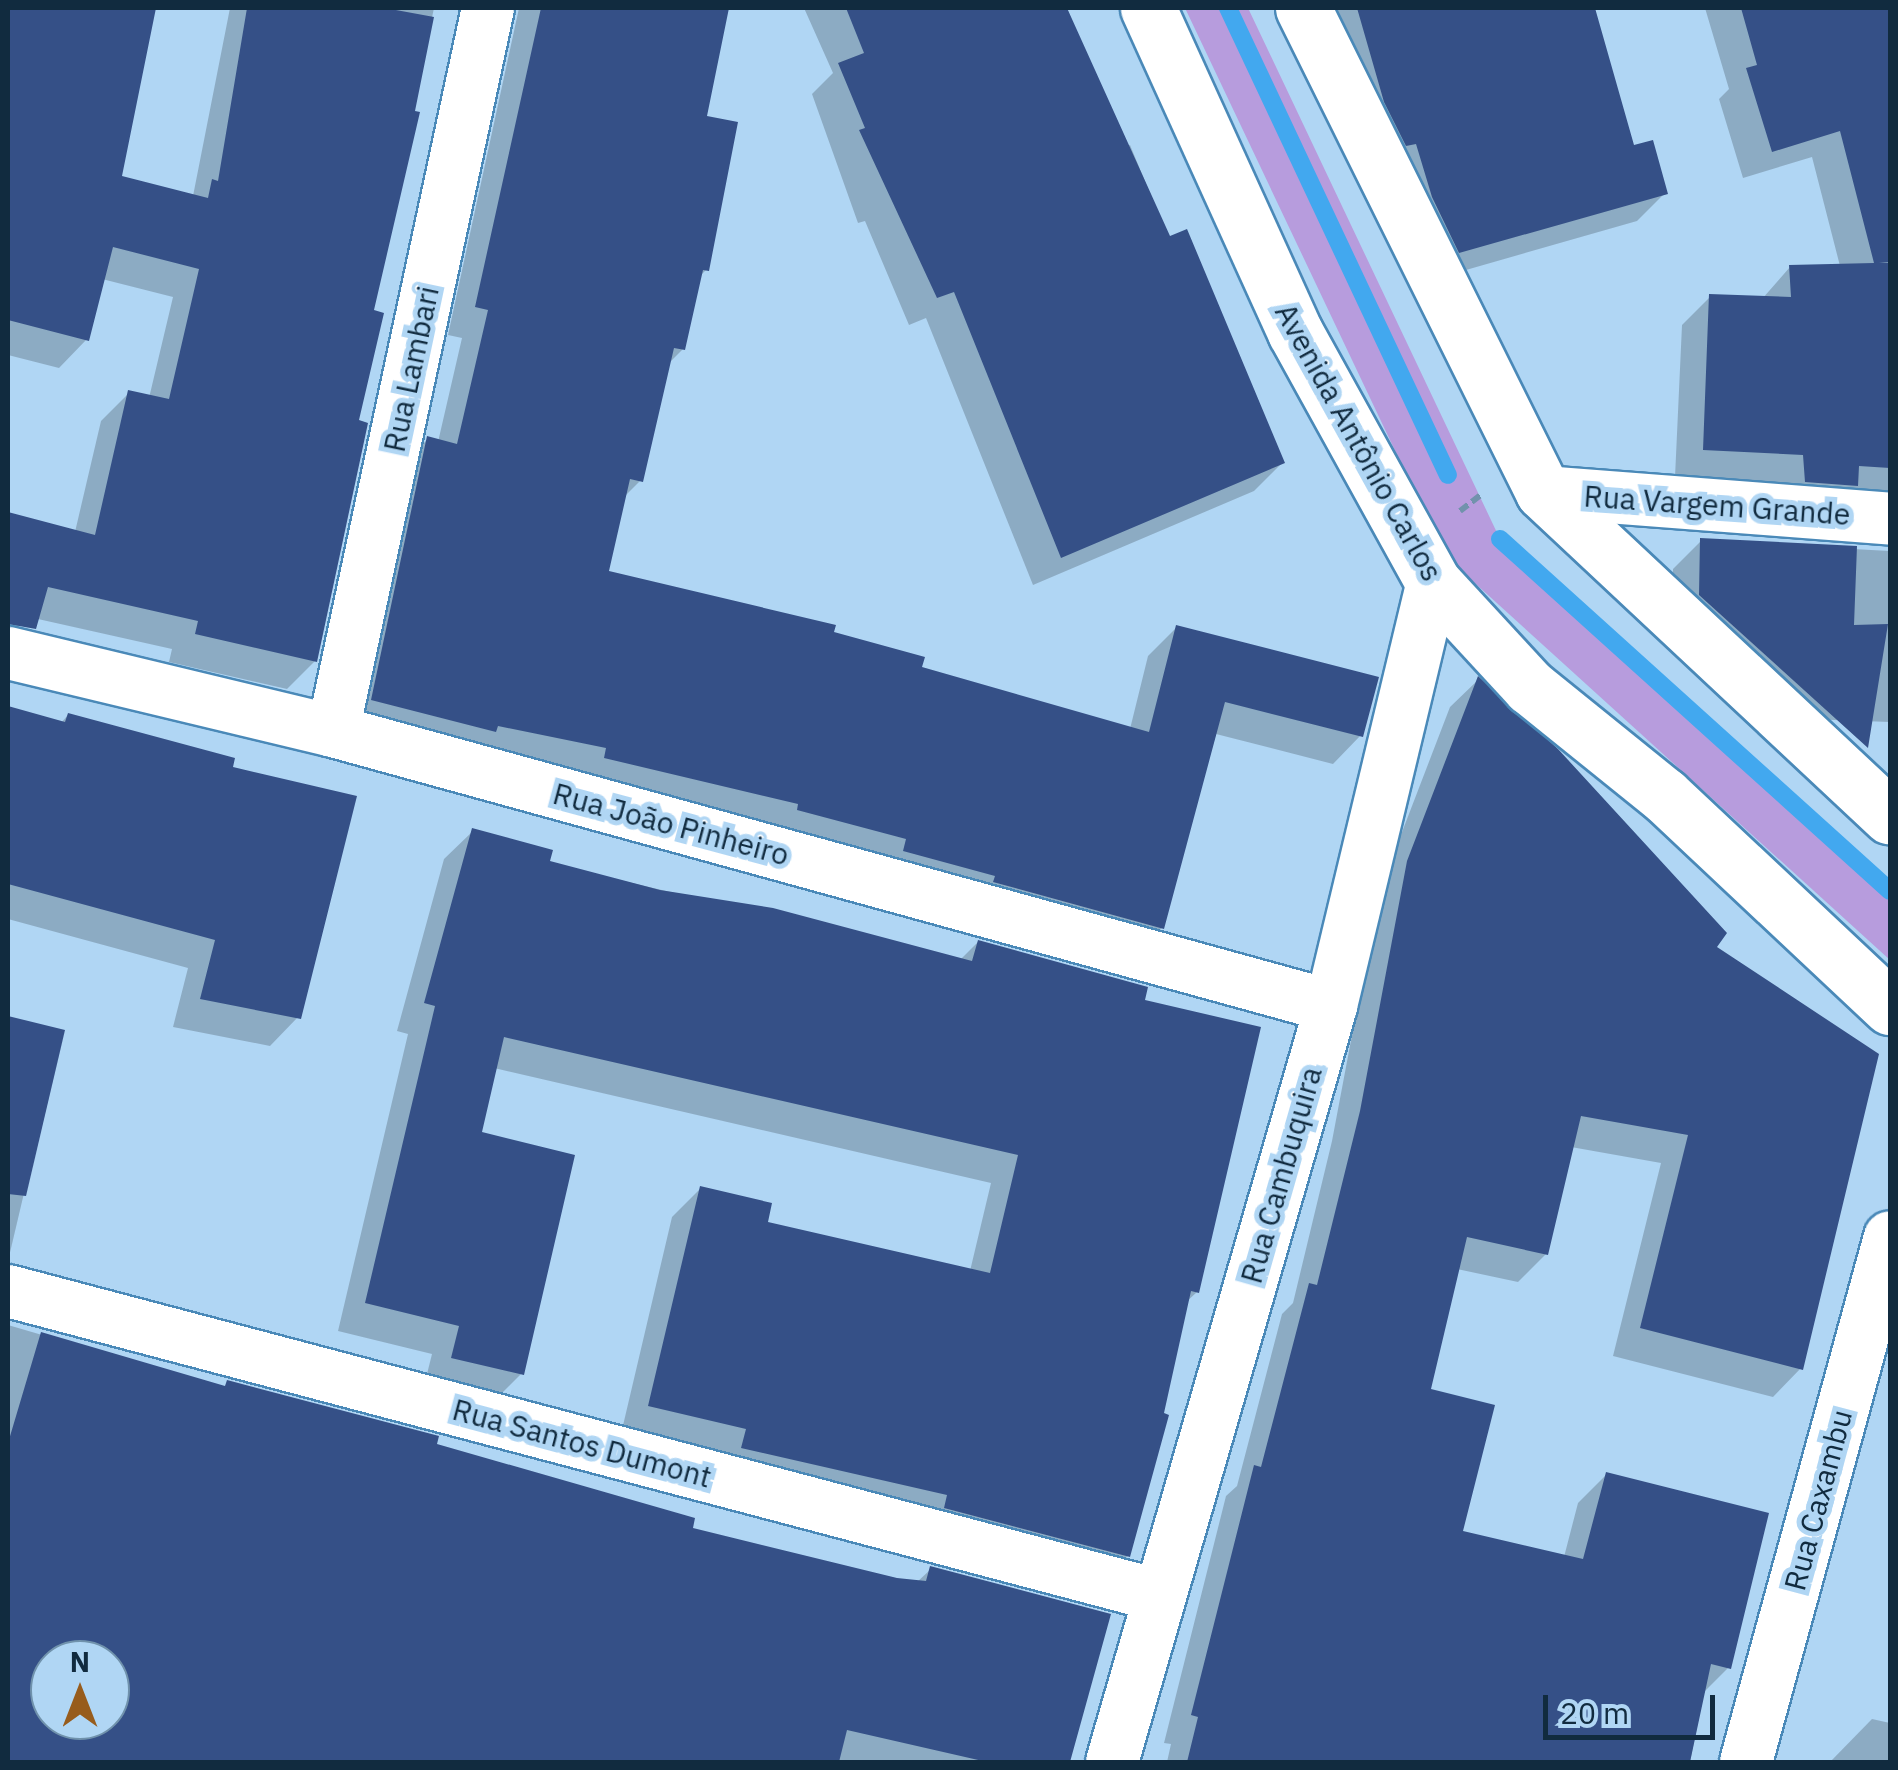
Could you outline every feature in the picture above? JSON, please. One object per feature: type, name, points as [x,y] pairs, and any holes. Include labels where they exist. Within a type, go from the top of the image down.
[{"type":"street","name":"Rua Lambari","points":[[333,731],[488,8]]},
{"type":"street","name":"Avenida Antônio Carlos","points":[[1148,8],[1294,332],[1423,564],[1530,687],[1664,795],[1890,1007]]},
{"type":"street","points":[[1302,8],[1535,477],[1890,817]]},
{"type":"street","name":"Rua Vargem Grande","points":[[1535,477],[1890,518]]},
{"type":"street","name":"Rua Cambuquira","points":[[1112,1762],[1157,1595],[1331,1006],[1423,564]]},
{"type":"street","name":"Rua João Pinheiro","points":[[8,653],[333,731],[1331,1006]]},
{"type":"street","name":"Rua Caxambu","points":[[1746,1762],[1890,1237]]},
{"type":"street","name":"Rua Santos Dumont","points":[[8,1291],[1157,1595]]},
{"type":"path","points":[[1423,564],[1535,477]]},
{"type":"shaded area","points":[[1185,8],[1248,8],[1500,539],[1890,888],[1890,960],[1445,556]]},
{"type":"building","points":[[8,8],[156,8],[122,176],[208,198],[212,179],[218,181],[247,8],[385,8],[434,17],[415,111],[420,112],[374,310],[384,313],[359,420],[368,423],[317,662],[195,634],[198,621],[48,587],[36,629],[8,624],[8,512],[95,535],[128,390],[169,399],[199,269],[113,247],[89,341],[8,320]]},
{"type":"building","points":[[541,8],[729,8],[707,116],[738,122],[709,271],[703,270],[685,350],[674,348],[643,482],[630,479],[609,571],[836,625],[834,632],[925,657],[922,667],[1149,732],[1176,625],[1379,677],[1363,737],[1225,702],[1164,929],[993,882],[995,876],[903,851],[906,839],[797,810],[798,804],[604,758],[606,748],[498,726],[496,732],[371,700],[427,436],[457,444],[488,310],[475,307]]},
{"type":"building","points":[[846,8],[1067,8],[1170,236],[1187,229],[1285,463],[1061,558],[954,292],[937,298],[859,130],[865,128],[838,63],[864,53]]},
{"type":"building","points":[[1357,8],[1595,8],[1634,145],[1653,140],[1668,194],[1459,253],[1432,197],[1416,144],[1406,146],[1384,102]]},
{"type":"building","points":[[1741,8],[1890,8],[1890,262],[1879,263],[1890,263],[1890,468],[1859,466],[1858,486],[1805,482],[1803,455],[1703,450],[1709,294],[1791,297],[1789,265],[1874,263],[1840,131],[1772,152],[1746,68],[1757,65]]},
{"type":"building","points":[[1700,538],[1857,546],[1854,625],[1888,624],[1868,748],[1699,595]]},
{"type":"building","points":[[1478,676],[1558,749],[1727,933],[1717,947],[1879,1054],[1803,1370],[1640,1328],[1688,1135],[1581,1116],[1548,1255],[1467,1237],[1431,1389],[1495,1405],[1463,1531],[1583,1559],[1606,1472],[1769,1513],[1731,1669],[1711,1664],[1690,1762],[1187,1762],[1198,1717],[1191,1715],[1254,1465],[1261,1467],[1309,1283],[1317,1285],[1360,1111],[1407,861]]},
{"type":"building","points":[[8,706],[65,722],[68,713],[235,758],[233,767],[357,796],[301,1019],[200,999],[215,940],[8,884]]},
{"type":"building","points":[[472,828],[553,850],[550,861],[660,890],[773,908],[972,961],[978,940],[1148,987],[1145,1000],[1261,1027],[1199,1293],[1191,1291],[1164,1413],[1169,1415],[1130,1557],[944,1508],[947,1495],[741,1448],[746,1429],[648,1406],[700,1186],[772,1203],[768,1222],[990,1273],[1018,1155],[504,1037],[482,1132],[575,1155],[524,1375],[451,1358],[459,1326],[365,1303],[435,1006],[424,1003]]},
{"type":"building","points":[[8,1016],[65,1030],[26,1196],[8,1194]]},
{"type":"building","points":[[41,1332],[225,1386],[227,1380],[439,1436],[437,1444],[695,1518],[693,1528],[897,1578],[926,1581],[930,1566],[1111,1614],[1070,1762],[987,1762],[847,1730],[839,1762],[8,1762],[8,1443]]},
{"type":"waterway","points":[[1228,8],[1448,475]]},
{"type":"waterway","points":[[1500,539],[1890,891]]}]
